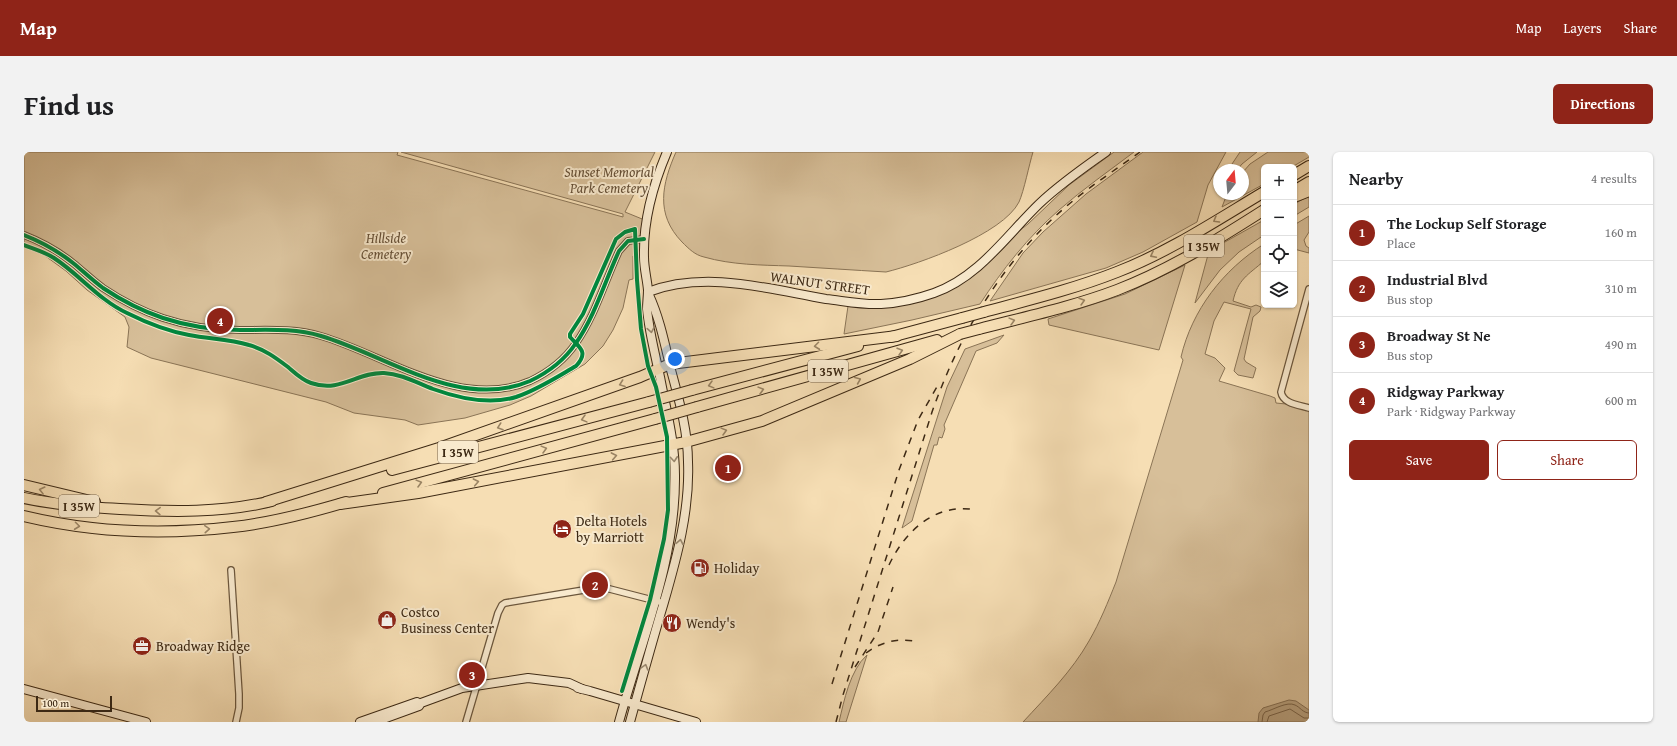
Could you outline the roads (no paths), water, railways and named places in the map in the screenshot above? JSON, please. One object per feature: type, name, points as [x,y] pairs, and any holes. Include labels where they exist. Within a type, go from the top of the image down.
[{"type":"highway","points":[[1297,173],[1309,166]]},
{"type":"highway","points":[[1297,190],[1309,182]]},
{"type":"highway","points":[[1297,196],[1309,191]]},
{"type":"highway","name":"I 35W","points":[[24,498],[56,504],[134,510],[200,511],[266,502],[364,478],[898,336],[1094,281],[1119,271],[1187,237],[1261,194]]},
{"type":"highway","name":"I 35W","points":[[24,518],[115,529],[202,530],[266,522],[340,504],[1044,312],[1117,290],[1172,265],[1261,212]]},
{"type":"highway","points":[[340,504],[418,493],[686,442],[762,421],[910,358],[960,334]]},
{"type":"highway","points":[[266,502],[439,448],[640,377],[670,364],[898,336]]},
{"type":"highway","points":[[24,485],[71,497],[134,510]]},
{"type":"main road","points":[[630,722],[660,602],[674,507],[675,474],[672,445],[647,307],[648,292],[644,258],[644,240],[653,190],[667,152]]},
{"type":"main road","name":"WALNUT STREET","points":[[648,292],[666,285],[696,281],[729,282],[848,302],[880,304],[912,300],[935,292],[974,270],[988,258],[1040,204],[1080,170],[1106,152]]},
{"type":"main road","points":[[619,722],[625,701],[677,555],[686,501],[688,462],[683,418],[655,307],[648,292]]},
{"type":"main road","points":[[375,722],[419,706],[421,703],[446,693],[477,685],[515,681],[582,689],[696,722]]},
{"type":"main road","points":[[24,689],[146,722]]},
{"type":"main road","points":[[360,722],[406,705],[418,702],[421,703]]},
{"type":"street","points":[[24,235],[56,250],[73,262],[103,288],[118,297],[136,307],[164,318],[198,327],[221,329],[272,329],[312,334],[340,343],[425,378],[462,387],[486,390],[520,385],[554,367],[568,354],[587,326],[613,264],[624,244],[633,240],[644,240]]},
{"type":"street","points":[[1309,288],[1281,394],[1287,401],[1309,408]]},
{"type":"street","points":[[231,570],[239,694],[239,708],[236,722]]},
{"type":"street","points":[[466,722],[498,613],[502,605],[505,603],[602,587],[660,602]]},
{"type":"water","points":[[1289,700],[1296,701],[1309,710],[1309,722],[1258,722],[1259,713],[1263,708]]},
{"type":"railway","points":[[836,722],[843,695],[932,412],[957,352],[972,323],[988,296],[1027,245],[1074,200],[1140,152]]},
{"type":"railway","points":[[832,684],[899,470],[918,420],[938,385]]},
{"type":"railway","points":[[889,565],[904,541],[913,531],[935,515],[948,510],[976,510]]},
{"type":"railway","points":[[855,667],[878,632],[893,587]]},
{"type":"railway","points":[[866,653],[876,646],[888,642],[900,640],[913,641]]},
{"type":"place","name":"Ridgway Parkway","points":[[220,321]]},
{"type":"place","name":"The Lockup Self Storage","points":[[728,468]]},
{"type":"place","name":"Delta Hotels by Marriott","points":[[562,529]]},
{"type":"place","name":"Holiday","points":[[700,568]]},
{"type":"place","name":"Industrial Blvd","points":[[595,585]]},
{"type":"place","name":"Costco Business Center","points":[[387,620]]},
{"type":"place","name":"Wendy's","points":[[672,623]]},
{"type":"place","name":"Broadway Ridge","points":[[142,646]]},
{"type":"place","name":"Broadway St Ne","points":[[472,675]]},
{"type":"park label","name":"Sunset Memorial Park Cemetery","points":[[609,180]]},
{"type":"park label","name":"Hillside Cemetery","points":[[386,246]]}]
